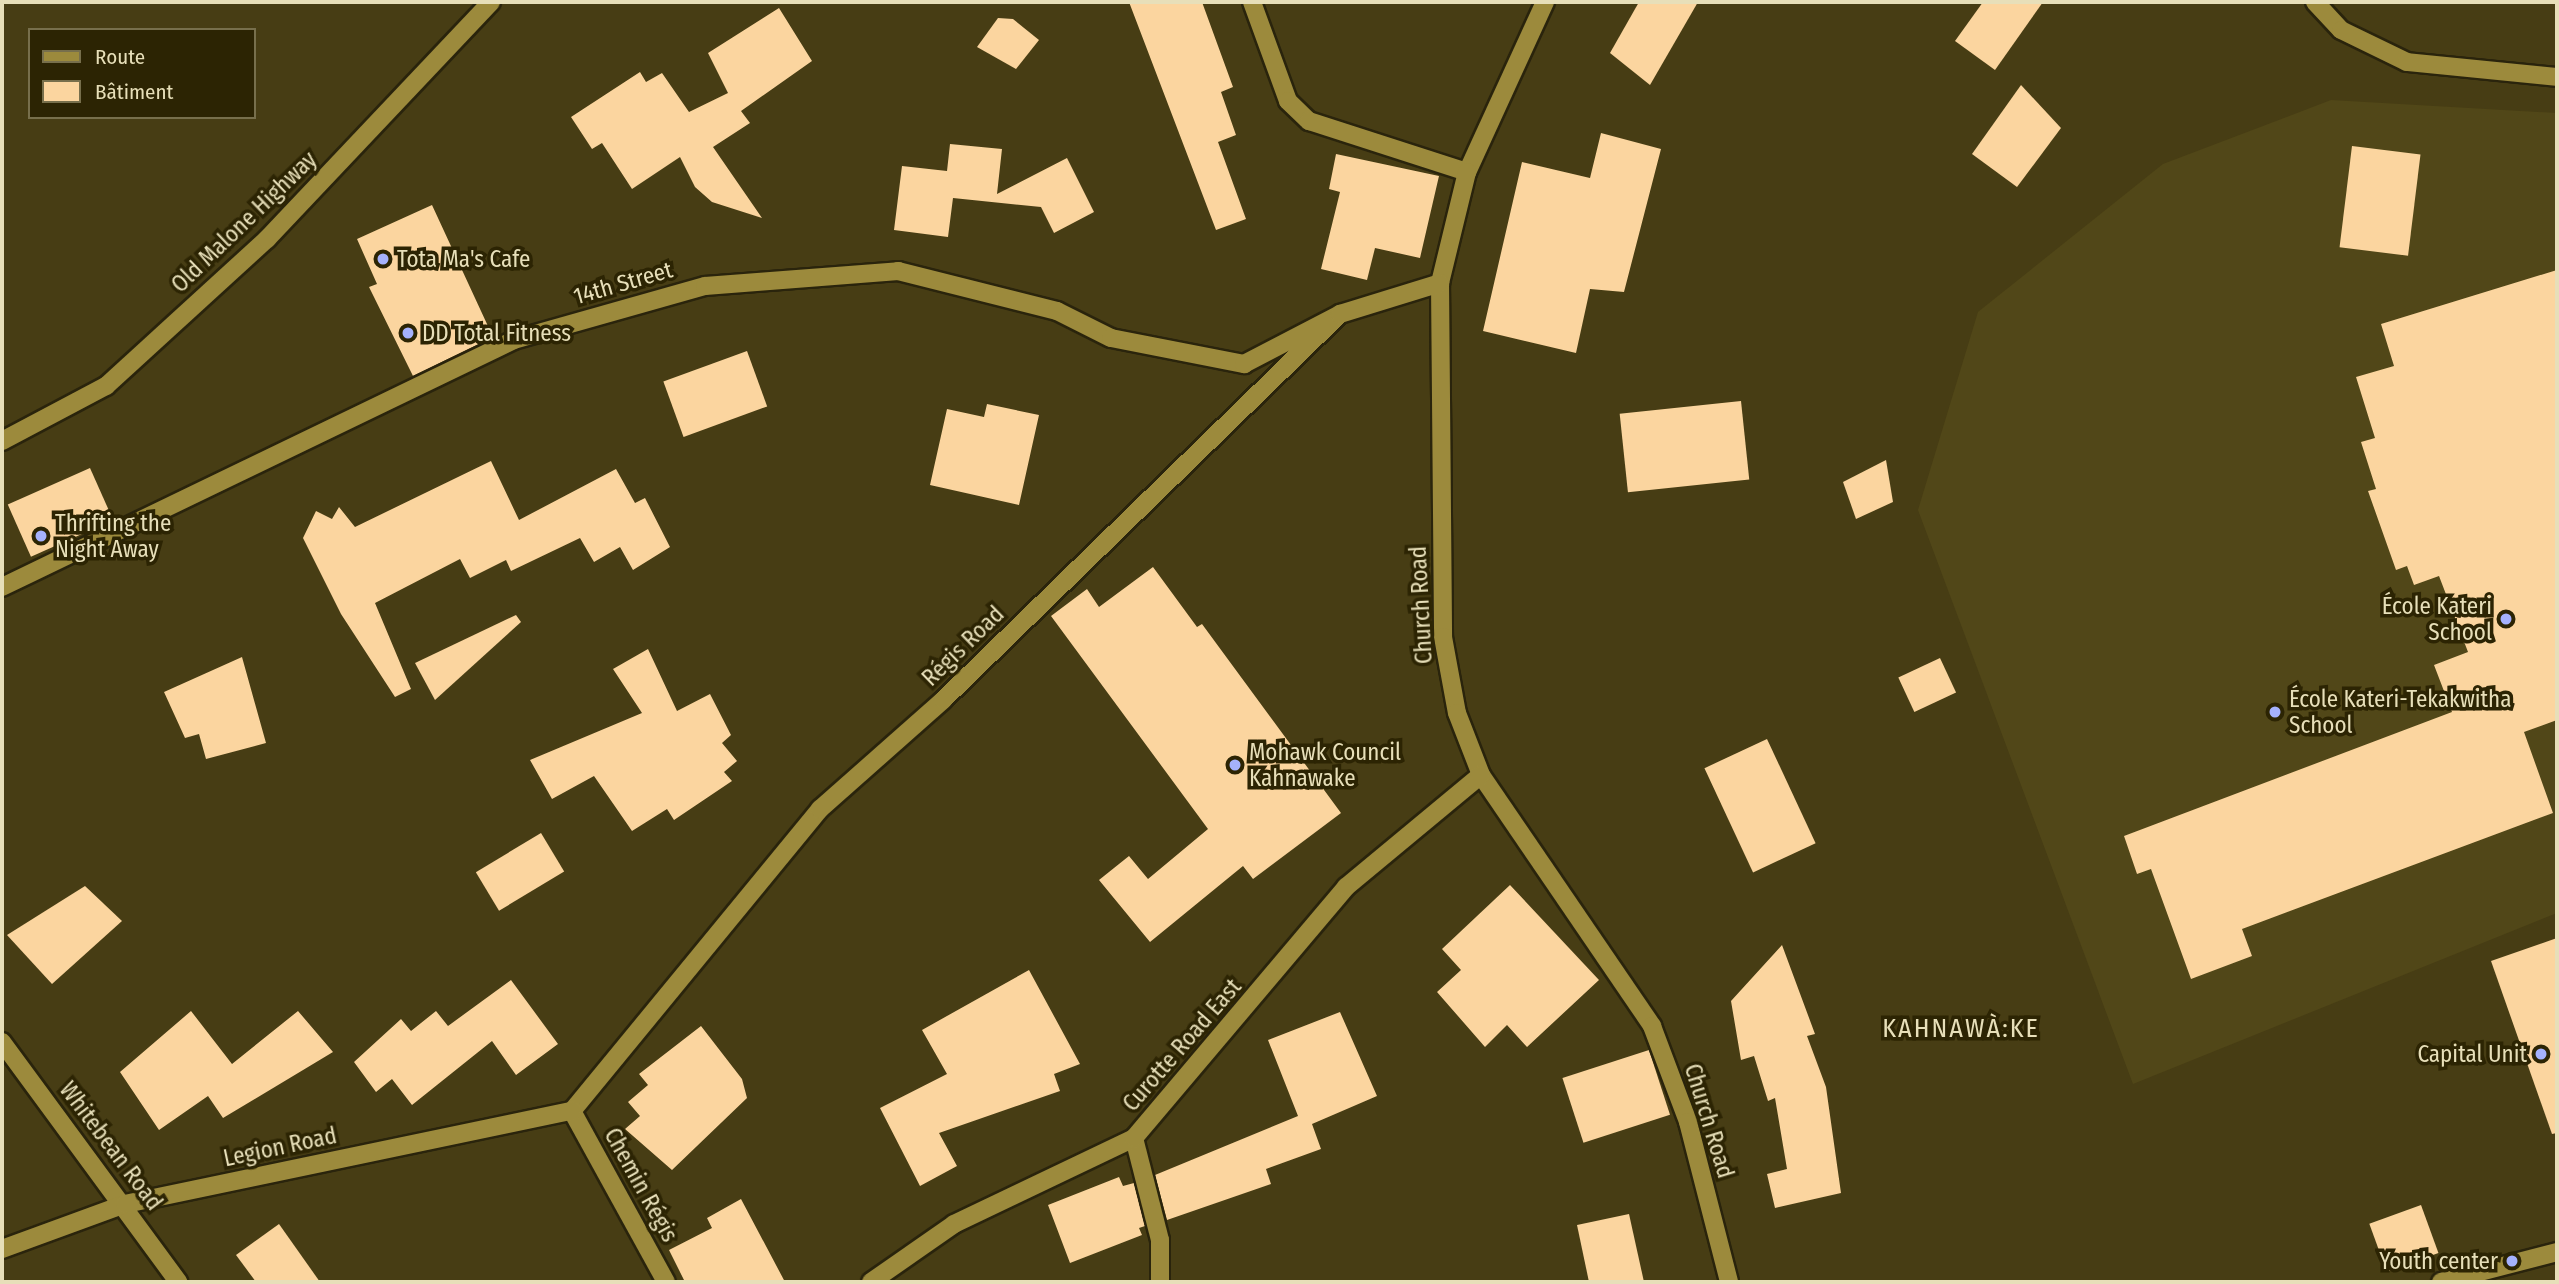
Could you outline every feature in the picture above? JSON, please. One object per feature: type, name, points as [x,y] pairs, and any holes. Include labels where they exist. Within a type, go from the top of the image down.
[{"type":"street","name":"Old Malone Highway","points":[[2,441],[116,377],[267,239],[491,2]]},
{"type":"street","points":[[1252,2],[1288,102],[1309,121],[1467,172]]},
{"type":"street","name":"Church Road","points":[[1545,2],[1467,172],[1440,283],[1443,637],[1457,713],[1481,775],[1652,1026],[1688,1122],[1729,1282]]},
{"type":"street","points":[[2315,2],[2341,30],[2407,62],[2557,77]]},
{"type":"street","name":"14th Street","points":[[2,587],[514,340],[692,289],[898,271],[1057,311],[1111,338],[1244,364],[1340,314]]},
{"type":"street","name":"Régis Road","points":[[572,1111],[820,809],[943,700],[1340,314],[1440,283]]},
{"type":"street","name":"Curotte Road East","points":[[870,1282],[954,1224],[1134,1138],[1346,887],[1481,775]]},
{"type":"street","name":"Whitebean Road","points":[[2,1041],[125,1204],[178,1282]]},
{"type":"street","name":"Legion Road","points":[[2,1249],[125,1204],[572,1111]]},
{"type":"street","name":"Chemin Régis","points":[[572,1111],[666,1282]]},
{"type":"street","points":[[1134,1138],[1160,1240],[1160,1282]]},
{"type":"street","points":[[2441,1282],[2557,1252]]},
{"type":"shaded area","name":"École Kateri-Tekakwitha School","points":[[2331,100],[2557,113],[2557,913],[2133,1084],[1918,510],[1978,312],[2163,164]]},
{"type":"building","points":[[1129,2],[1202,2],[1233,87],[1221,92],[1236,135],[1218,142],[1246,219],[1216,230]]},
{"type":"building","points":[[1639,2],[1698,2],[1650,85],[1610,53]]},
{"type":"building","points":[[1983,2],[2043,2],[1995,70],[1955,41]]},
{"type":"building","points":[[779,8],[812,61],[741,111],[750,123],[713,147],[762,218],[712,202],[695,187],[680,157],[632,189],[602,143],[592,149],[571,117],[640,72],[646,82],[662,73],[689,112],[728,93],[708,53]]},
{"type":"building","points":[[998,18],[1013,19],[1039,40],[1016,69],[977,47]]},
{"type":"building","points":[[2021,85],[2061,128],[2017,187],[1972,154]]},
{"type":"building","points":[[1601,133],[1661,149],[1624,292],[1590,289],[1576,353],[1483,331],[1522,162],[1590,178]]},
{"type":"building","points":[[950,144],[1002,149],[997,194],[1067,158],[1094,212],[1054,233],[1041,207],[953,198],[948,237],[894,230],[902,166],[947,171]]},
{"type":"building","points":[[2352,146],[2420,154],[2408,256],[2340,247]]},
{"type":"building","points":[[1336,154],[1439,176],[1420,258],[1375,248],[1367,280],[1321,269],[1340,192],[1329,189]]},
{"type":"building","points":[[432,205],[493,337],[413,376],[369,287],[377,284],[357,239]]},
{"type":"building","name":"École Kateri School","points":[[2557,270],[2557,720],[2524,732],[2553,813],[2242,929],[2252,956],[2191,979],[2151,869],[2137,874],[2124,836],[2452,712],[2434,665],[2468,652],[2439,576],[2414,585],[2407,566],[2396,570],[2368,491],[2376,489],[2361,442],[2375,438],[2356,377],[2394,366],[2381,324]]},
{"type":"building","points":[[747,351],[767,406],[684,437],[663,381]]},
{"type":"building","points":[[1741,401],[1749,480],[1628,492],[1620,414]]},
{"type":"building","points":[[987,404],[1039,415],[1019,505],[930,485],[947,409],[984,417]]},
{"type":"building","points":[[1886,460],[1893,502],[1856,519],[1843,482]]},
{"type":"building","points":[[491,461],[519,520],[616,469],[635,503],[645,498],[670,547],[633,570],[620,547],[594,562],[580,538],[511,571],[506,560],[470,578],[460,559],[375,603],[411,689],[395,697],[341,614],[303,538],[316,511],[332,519],[339,507],[355,527]]},
{"type":"building","points":[[90,468],[113,520],[31,557],[8,505]]},
{"type":"building","points":[[1153,567],[1197,627],[1202,624],[1341,813],[1253,879],[1243,866],[1150,942],[1099,880],[1129,856],[1148,879],[1208,829],[1051,616],[1087,589],[1099,607]]},
{"type":"building","points":[[516,615],[521,622],[435,700],[415,663]]},
{"type":"building","points":[[648,649],[677,711],[710,694],[731,735],[722,743],[737,761],[724,772],[732,781],[674,820],[667,809],[632,831],[594,776],[552,799],[530,760],[642,713],[613,669]]},
{"type":"building","points":[[242,657],[266,743],[206,759],[199,734],[185,738],[164,692]]},
{"type":"building","points":[[1940,658],[1956,692],[1914,712],[1898,677]]},
{"type":"building","points":[[1767,739],[1816,843],[1753,872],[1704,768]]},
{"type":"building","points":[[541,833],[564,872],[499,911],[476,872]]},
{"type":"building","points":[[1510,885],[1599,980],[1527,1047],[1507,1025],[1485,1047],[1437,992],[1461,970],[1442,949]]},
{"type":"building","points":[[85,886],[122,921],[52,984],[7,935]]},
{"type":"building","name":"Capital Unit","points":[[2557,938],[2557,1133],[2552,1134],[2491,961]]},
{"type":"building","points":[[1782,945],[1815,1034],[1807,1036],[1826,1087],[1841,1193],[1775,1208],[1767,1174],[1787,1169],[1775,1098],[1768,1101],[1754,1056],[1741,1060],[1731,1001]]},
{"type":"building","points":[[1029,970],[1080,1064],[1054,1074],[1060,1091],[939,1133],[957,1166],[920,1186],[880,1108],[947,1074],[922,1030]]},
{"type":"building","points":[[511,980],[558,1044],[516,1075],[492,1041],[412,1105],[392,1079],[376,1092],[354,1062],[401,1019],[411,1031],[436,1011],[448,1026]]},
{"type":"building","points":[[191,1011],[232,1064],[298,1011],[333,1052],[223,1118],[208,1096],[159,1130],[120,1072]]},
{"type":"building","points":[[1340,1012],[1377,1096],[1312,1124],[1321,1149],[1266,1169],[1271,1184],[1167,1220],[1155,1175],[1298,1116],[1268,1040]]},
{"type":"building","points":[[701,1026],[742,1079],[747,1098],[672,1170],[625,1129],[640,1116],[628,1102],[648,1085],[639,1074]]},
{"type":"building","points":[[1649,1050],[1670,1115],[1583,1143],[1562,1078]]},
{"type":"building","points":[[1119,1177],[1123,1186],[1134,1183],[1145,1226],[1139,1228],[1142,1235],[1070,1263],[1048,1205]]},
{"type":"building","points":[[741,1199],[785,1282],[685,1282],[669,1250],[712,1228],[707,1218]]},
{"type":"building","points":[[2421,1205],[2438,1253],[2387,1272],[2369,1224]]},
{"type":"building","points":[[1629,1214],[1644,1282],[1589,1282],[1577,1225]]},
{"type":"building","points":[[279,1224],[320,1282],[256,1282],[236,1255]]},
{"type":"place","name":"Tota Ma's Cafe","points":[[383,259]]},
{"type":"place","name":"DD Total Fitness","points":[[408,333]]},
{"type":"place","name":"Thrifting the Night Away","points":[[41,536]]},
{"type":"place","name":"École Kateri School","points":[[2506,619]]},
{"type":"place","name":"École Kateri-Tekakwitha School","points":[[2275,712]]},
{"type":"place","name":"Mohawk Council Kahnawake","points":[[1235,765]]},
{"type":"place","name":"Capital Unit","points":[[2541,1054]]},
{"type":"place","name":"Youth center","points":[[2512,1261]]},
{"type":"district","name":"KAHNAWÀ:KE","points":[[1961,1029]]}]
